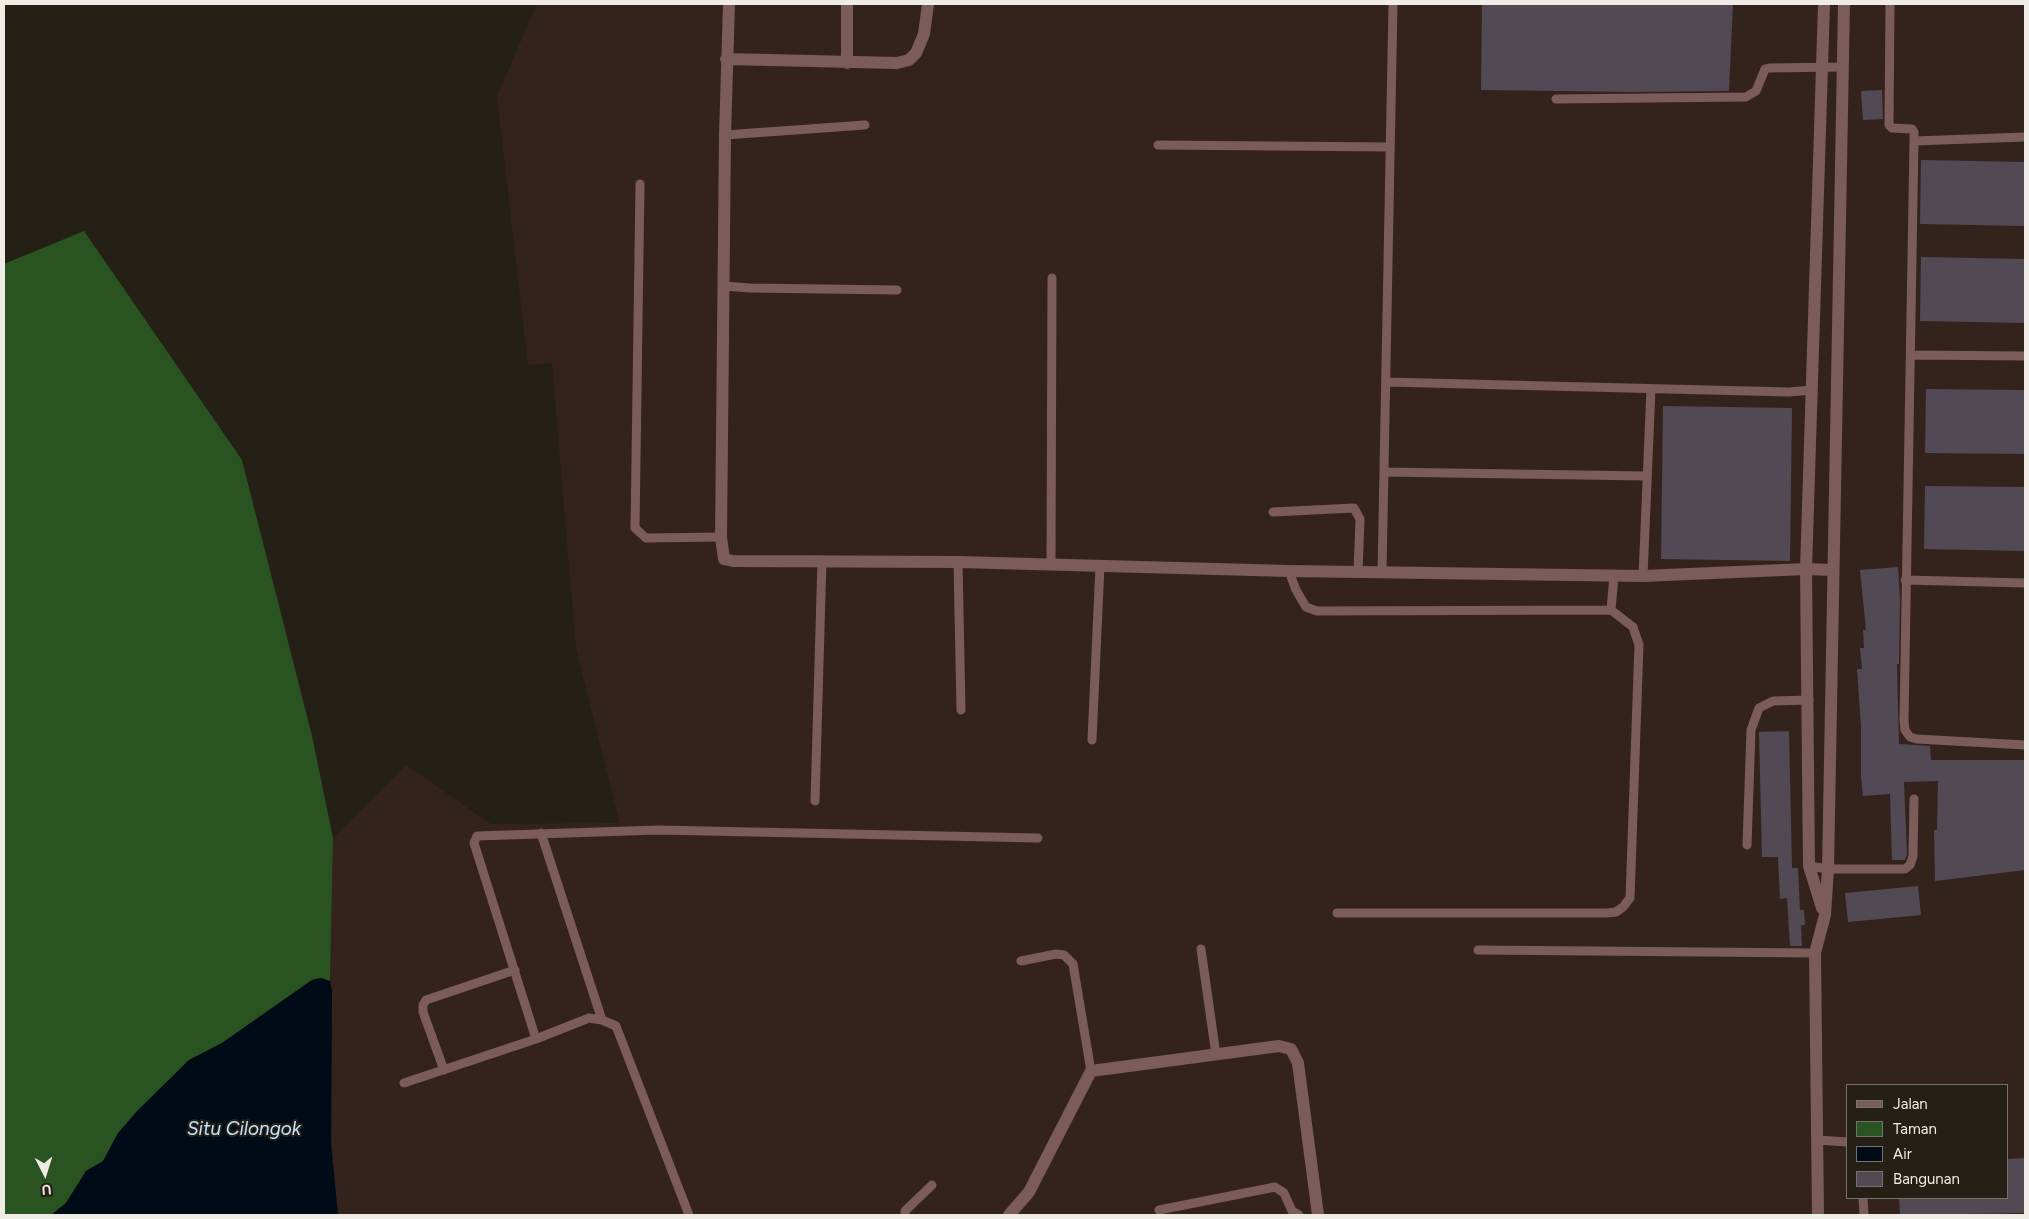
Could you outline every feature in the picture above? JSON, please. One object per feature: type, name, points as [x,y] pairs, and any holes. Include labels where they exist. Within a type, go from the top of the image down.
[{"type":"street","points":[[729,4],[724,135],[721,537],[722,556],[728,561],[958,562],[1289,571],[1614,576],[1832,570]]},
{"type":"street","points":[[847,4],[847,63]]},
{"type":"street","points":[[726,60],[847,63],[896,63],[908,60],[916,53],[924,34],[928,4]]},
{"type":"street","points":[[1824,4],[1806,570],[1809,700],[1809,866],[1824,915]]},
{"type":"street","points":[[1818,1215],[1815,953],[1824,915],[1828,869],[1832,570],[1844,4]]},
{"type":"street","points":[[1816,250],[1839,252]]},
{"type":"street","points":[[1009,1215],[1029,1192],[1091,1071],[1279,1046],[1291,1049],[1298,1063],[1318,1215]]},
{"type":"lane","points":[[1382,572],[1393,4]]},
{"type":"lane","points":[[1890,4],[1889,125],[1892,128],[1912,129],[1914,132],[1905,580],[1905,730],[1910,737],[1917,739],[2025,745]]},
{"type":"lane","points":[[1556,99],[1746,97],[1756,91],[1765,70],[1769,68],[1842,67]]},
{"type":"lane","points":[[724,135],[865,124]]},
{"type":"lane","points":[[1914,141],[2025,137]]},
{"type":"lane","points":[[1158,145],[1390,147]]},
{"type":"lane","points":[[640,184],[635,528],[646,538],[721,537]]},
{"type":"lane","points":[[1050,564],[1052,278]]},
{"type":"lane","points":[[724,286],[897,290]]},
{"type":"lane","points":[[1911,355],[2025,356]]},
{"type":"lane","points":[[1386,382],[1789,392],[1812,390]]},
{"type":"lane","points":[[1643,576],[1651,389]]},
{"type":"lane","points":[[1384,472],[1647,476]]},
{"type":"lane","points":[[1273,512],[1354,508],[1360,519],[1358,572]]},
{"type":"lane","points":[[815,801],[822,560]]},
{"type":"lane","points":[[958,562],[961,710]]},
{"type":"lane","points":[[1092,740],[1100,566]]},
{"type":"lane","points":[[1289,571],[1296,590],[1306,607],[1317,612],[1611,610],[1633,627],[1639,644],[1630,898],[1623,907],[1616,912],[1607,913],[1337,913]]},
{"type":"lane","points":[[1611,610],[1614,576]]},
{"type":"lane","points":[[1905,580],[2025,583]]},
{"type":"lane","points":[[1747,845],[1751,730],[1759,708],[1773,701],[1809,700]]},
{"type":"lane","points":[[1809,866],[1828,869],[1906,868],[1910,865],[1913,856],[1914,799]]},
{"type":"lane","points":[[536,1039],[474,842],[474,839],[482,834],[658,830],[1038,838]]},
{"type":"lane","points":[[541,833],[602,1020]]},
{"type":"lane","points":[[1201,949],[1216,1055]]},
{"type":"lane","points":[[1478,950],[1815,953]]},
{"type":"lane","points":[[1021,961],[1056,954],[1064,955],[1073,964],[1091,1071]]},
{"type":"lane","points":[[444,1070],[423,1012],[423,1005],[426,1000],[515,970]]},
{"type":"lane","points":[[404,1083],[536,1039],[589,1018],[602,1020],[616,1026],[689,1215]]},
{"type":"lane","points":[[1817,1140],[1846,1142]]},
{"type":"lane","points":[[905,1215],[905,1211],[932,1185]]},
{"type":"lane","points":[[1159,1210],[1275,1187],[1284,1193],[1292,1211],[1299,1215]]},
{"type":"lane","points":[[1864,1199],[1864,1215]]},
{"type":"shaded area","points":[[537,4],[2025,4],[2025,1215],[338,1215],[331,1144],[332,991],[330,981],[333,838],[406,765],[491,824],[620,823],[576,648],[552,363],[528,365],[497,96]]},
{"type":"green space","points":[[84,231],[242,460],[312,736],[333,838],[330,981],[321,978],[312,980],[222,1043],[189,1060],[118,1133],[103,1162],[86,1171],[66,1203],[51,1215],[4,1215],[4,264]]},
{"type":"water","name":"Situ Cilongok","points":[[321,978],[330,981],[332,991],[331,1144],[338,1215],[51,1215],[66,1203],[86,1171],[103,1161],[118,1133],[137,1111],[189,1060],[222,1043],[312,980]]},
{"type":"building","points":[[1482,4],[1733,4],[1729,91],[1481,90]]},
{"type":"building","points":[[1882,90],[1883,119],[1863,120],[1861,91]]},
{"type":"building","points":[[1921,160],[2025,162],[2025,226],[1920,224]]},
{"type":"building","points":[[1921,257],[2025,259],[2025,323],[1920,321]]},
{"type":"building","points":[[1926,389],[2025,390],[2025,454],[1925,453]]},
{"type":"building","points":[[1663,406],[1792,408],[1790,561],[1661,559]]},
{"type":"building","points":[[1925,486],[2025,487],[2025,551],[1924,549]]},
{"type":"building","points":[[1898,567],[1900,599],[1899,664],[1897,664],[1899,744],[1930,746],[1931,760],[2025,760],[2025,870],[1935,881],[1934,830],[1937,830],[1938,781],[1904,782],[1907,854],[1905,860],[1892,860],[1890,794],[1863,796],[1857,669],[1862,669],[1860,648],[1864,648],[1863,630],[1866,630],[1860,570]]},
{"type":"building","points":[[1789,731],[1792,868],[1798,868],[1800,910],[1804,910],[1805,925],[1801,925],[1802,946],[1790,946],[1787,898],[1780,899],[1778,857],[1762,857],[1759,732]]},
{"type":"building","points":[[1918,886],[1921,915],[1848,922],[1845,893]]},
{"type":"building","points":[[2025,1158],[2025,1213],[1900,1215],[1899,1199],[2009,1199],[2009,1159]]}]
